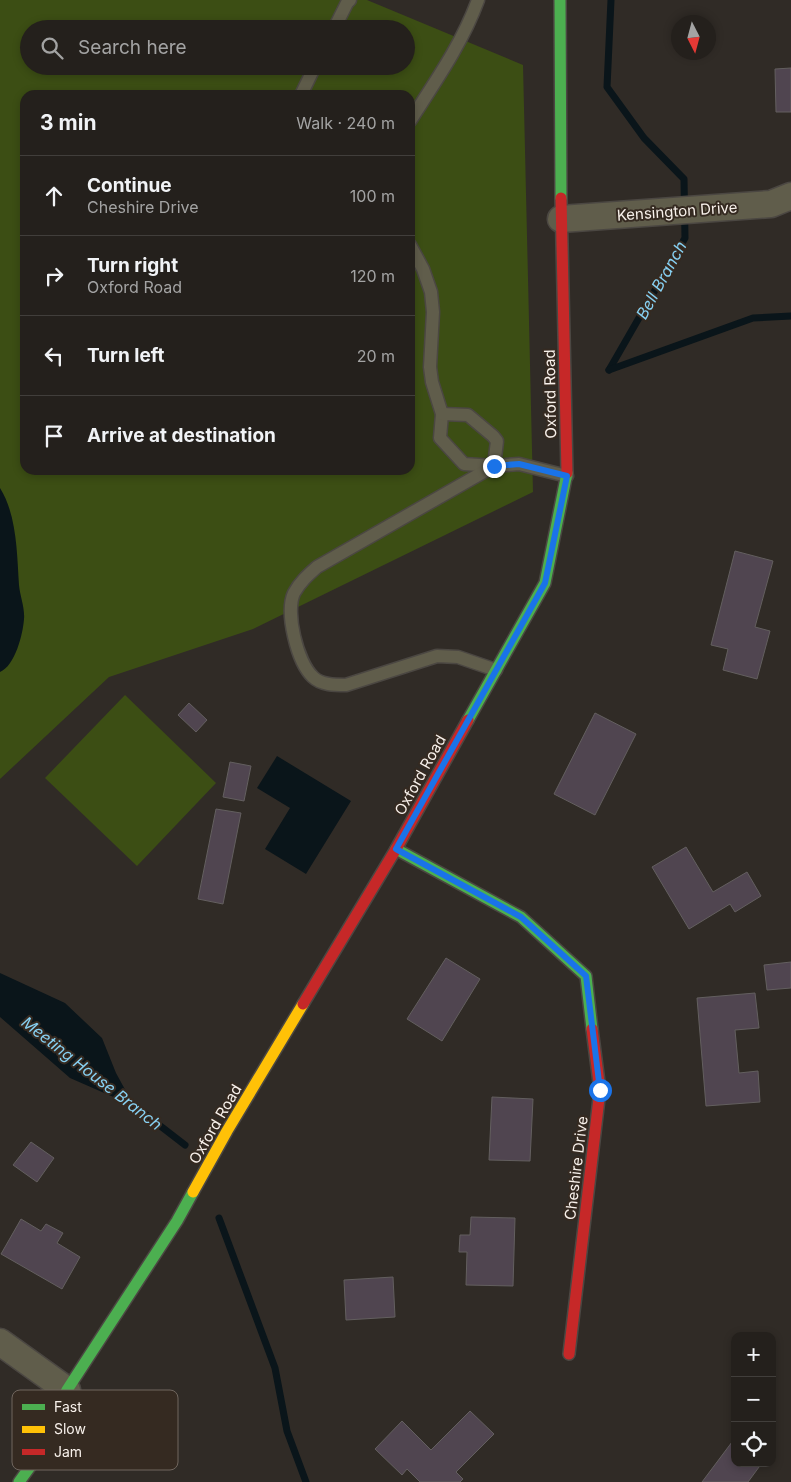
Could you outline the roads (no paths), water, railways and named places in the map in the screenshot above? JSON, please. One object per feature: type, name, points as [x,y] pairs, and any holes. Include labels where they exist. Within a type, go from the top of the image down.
[{"type":"street","name":"Oxford Road","points":[[67,1390],[177,1221],[227,1131],[396,849],[545,583],[567,476],[561,219],[560,0]]},
{"type":"street","name":"Kensington Drive","points":[[561,219],[771,204],[791,196]]},
{"type":"street","name":"Cheshire Drive","points":[[396,849],[521,917],[586,976],[600,1090],[569,1354]]},
{"type":"street","points":[[0,1342],[67,1390]]},
{"type":"street","name":"Oxford Road","points":[[19,1482],[28,1470]]},
{"type":"lane","points":[[338,20],[350,0]]},
{"type":"lane","points":[[415,113],[445,68],[471,19],[478,0]]},
{"type":"lane","points":[[304,90],[311,75]]},
{"type":"lane","points":[[415,255],[423,269],[431,292],[433,312],[430,367],[432,382],[442,414],[440,438],[464,464],[494,466],[519,464],[567,476]]},
{"type":"lane","points":[[442,414],[468,415],[493,436],[497,442],[494,466]]},
{"type":"lane","points":[[494,466],[317,567],[302,580],[293,594],[291,620],[294,637],[305,665],[313,677],[330,685],[346,685],[437,656],[448,655],[496,670]]},
{"type":"water","points":[[0,488],[6,499],[13,522],[24,615],[22,633],[14,657],[5,669],[0,672]]},
{"type":"water","points":[[277,756],[351,801],[306,874],[265,849],[290,808],[257,788]]},
{"type":"water","points":[[0,973],[65,1003],[102,1038],[116,1073],[134,1106],[70,1078],[0,1017]]},
{"type":"waterway","name":"Bell Branch","points":[[609,370],[685,238],[684,179],[644,138],[607,87],[611,0]]},
{"type":"waterway","points":[[609,370],[753,318],[791,316]]},
{"type":"waterway","name":"Meeting House Branch","points":[[128,1101],[185,1145]]},
{"type":"waterway","name":"Meeting House Branch","points":[[219,1218],[275,1368],[287,1431],[306,1482]]}]
